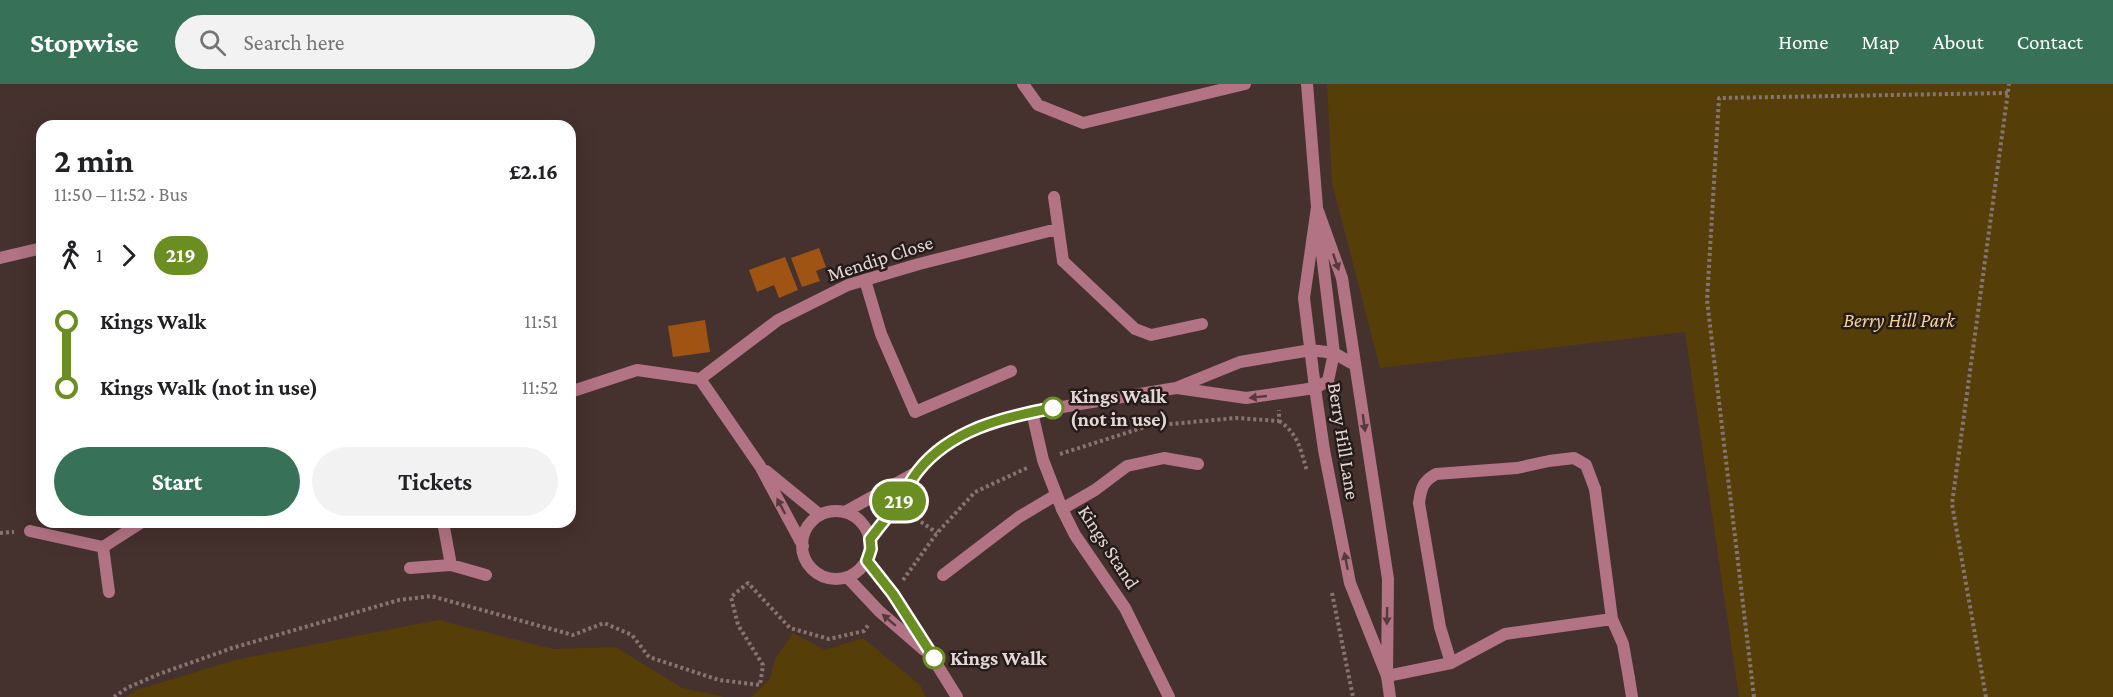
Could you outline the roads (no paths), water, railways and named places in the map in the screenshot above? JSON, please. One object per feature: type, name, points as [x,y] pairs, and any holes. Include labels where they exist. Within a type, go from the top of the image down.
[{"type":"street","points":[[1023,84],[1038,105],[1083,123],[1245,84]]},
{"type":"street","name":"Berry Hill Lane","points":[[1307,84],[1317,207],[1304,298],[1315,388],[1324,450],[1350,583],[1387,676]]},
{"type":"street","points":[[1054,197],[1063,261],[1135,329],[1151,334],[1202,324]]},
{"type":"street","points":[[1176,388],[1246,398],[1315,388],[1328,381],[1334,353],[1317,207]]},
{"type":"street","name":"Berry Hill Lane","points":[[1317,207],[1342,278],[1388,579],[1387,676],[1390,697]]},
{"type":"street","name":"Mendip Close","points":[[700,380],[778,320],[848,285],[1057,229]]},
{"type":"street","points":[[0,258],[36,249]]},
{"type":"street","points":[[865,280],[881,334],[915,412],[1011,370]]},
{"type":"street","points":[[870,539],[897,504],[918,471],[940,448],[977,427],[1032,412],[1176,388],[1240,362],[1311,350],[1334,353],[1355,365]]},
{"type":"street","points":[[576,390],[638,370],[700,380],[760,466],[803,546]]},
{"type":"street","name":"Kings Stand","points":[[1032,412],[1043,460],[1062,509],[1075,535],[1125,608],[1169,697]]},
{"type":"street","points":[[1062,509],[1095,490],[1127,466],[1164,458],[1198,464]]},
{"type":"street","points":[[1450,663],[1440,627],[1419,503],[1421,489],[1426,479],[1436,474],[1517,468],[1574,458],[1586,465],[1595,489],[1612,619],[1623,644],[1632,697]]},
{"type":"street","points":[[760,466],[820,515]]},
{"type":"street","points":[[845,512],[918,471]]},
{"type":"street","points":[[943,575],[1018,517],[1056,495]]},
{"type":"street","points":[[832,511],[845,512],[860,519],[869,534],[871,549],[867,561],[856,574],[838,580],[823,577],[809,567],[803,554],[803,537],[810,523],[820,515],[832,511]]},
{"type":"street","points":[[30,531],[103,547],[133,528]]},
{"type":"street","points":[[444,528],[451,565]]},
{"type":"street","points":[[103,547],[110,592]]},
{"type":"street","points":[[867,561],[893,594],[957,697]]},
{"type":"street","points":[[410,568],[451,565],[486,575]]},
{"type":"street","points":[[848,578],[879,611],[934,658]]},
{"type":"street","points":[[1387,676],[1450,663],[1505,634],[1612,619]]},
{"type":"place","name":"Kings Walk (not in use)","points":[[1053,408]]},
{"type":"place","name":"Kings Walk","points":[[934,658]]},
{"type":"park label","name":"Berry Hill Park","points":[[1899,320]]}]
